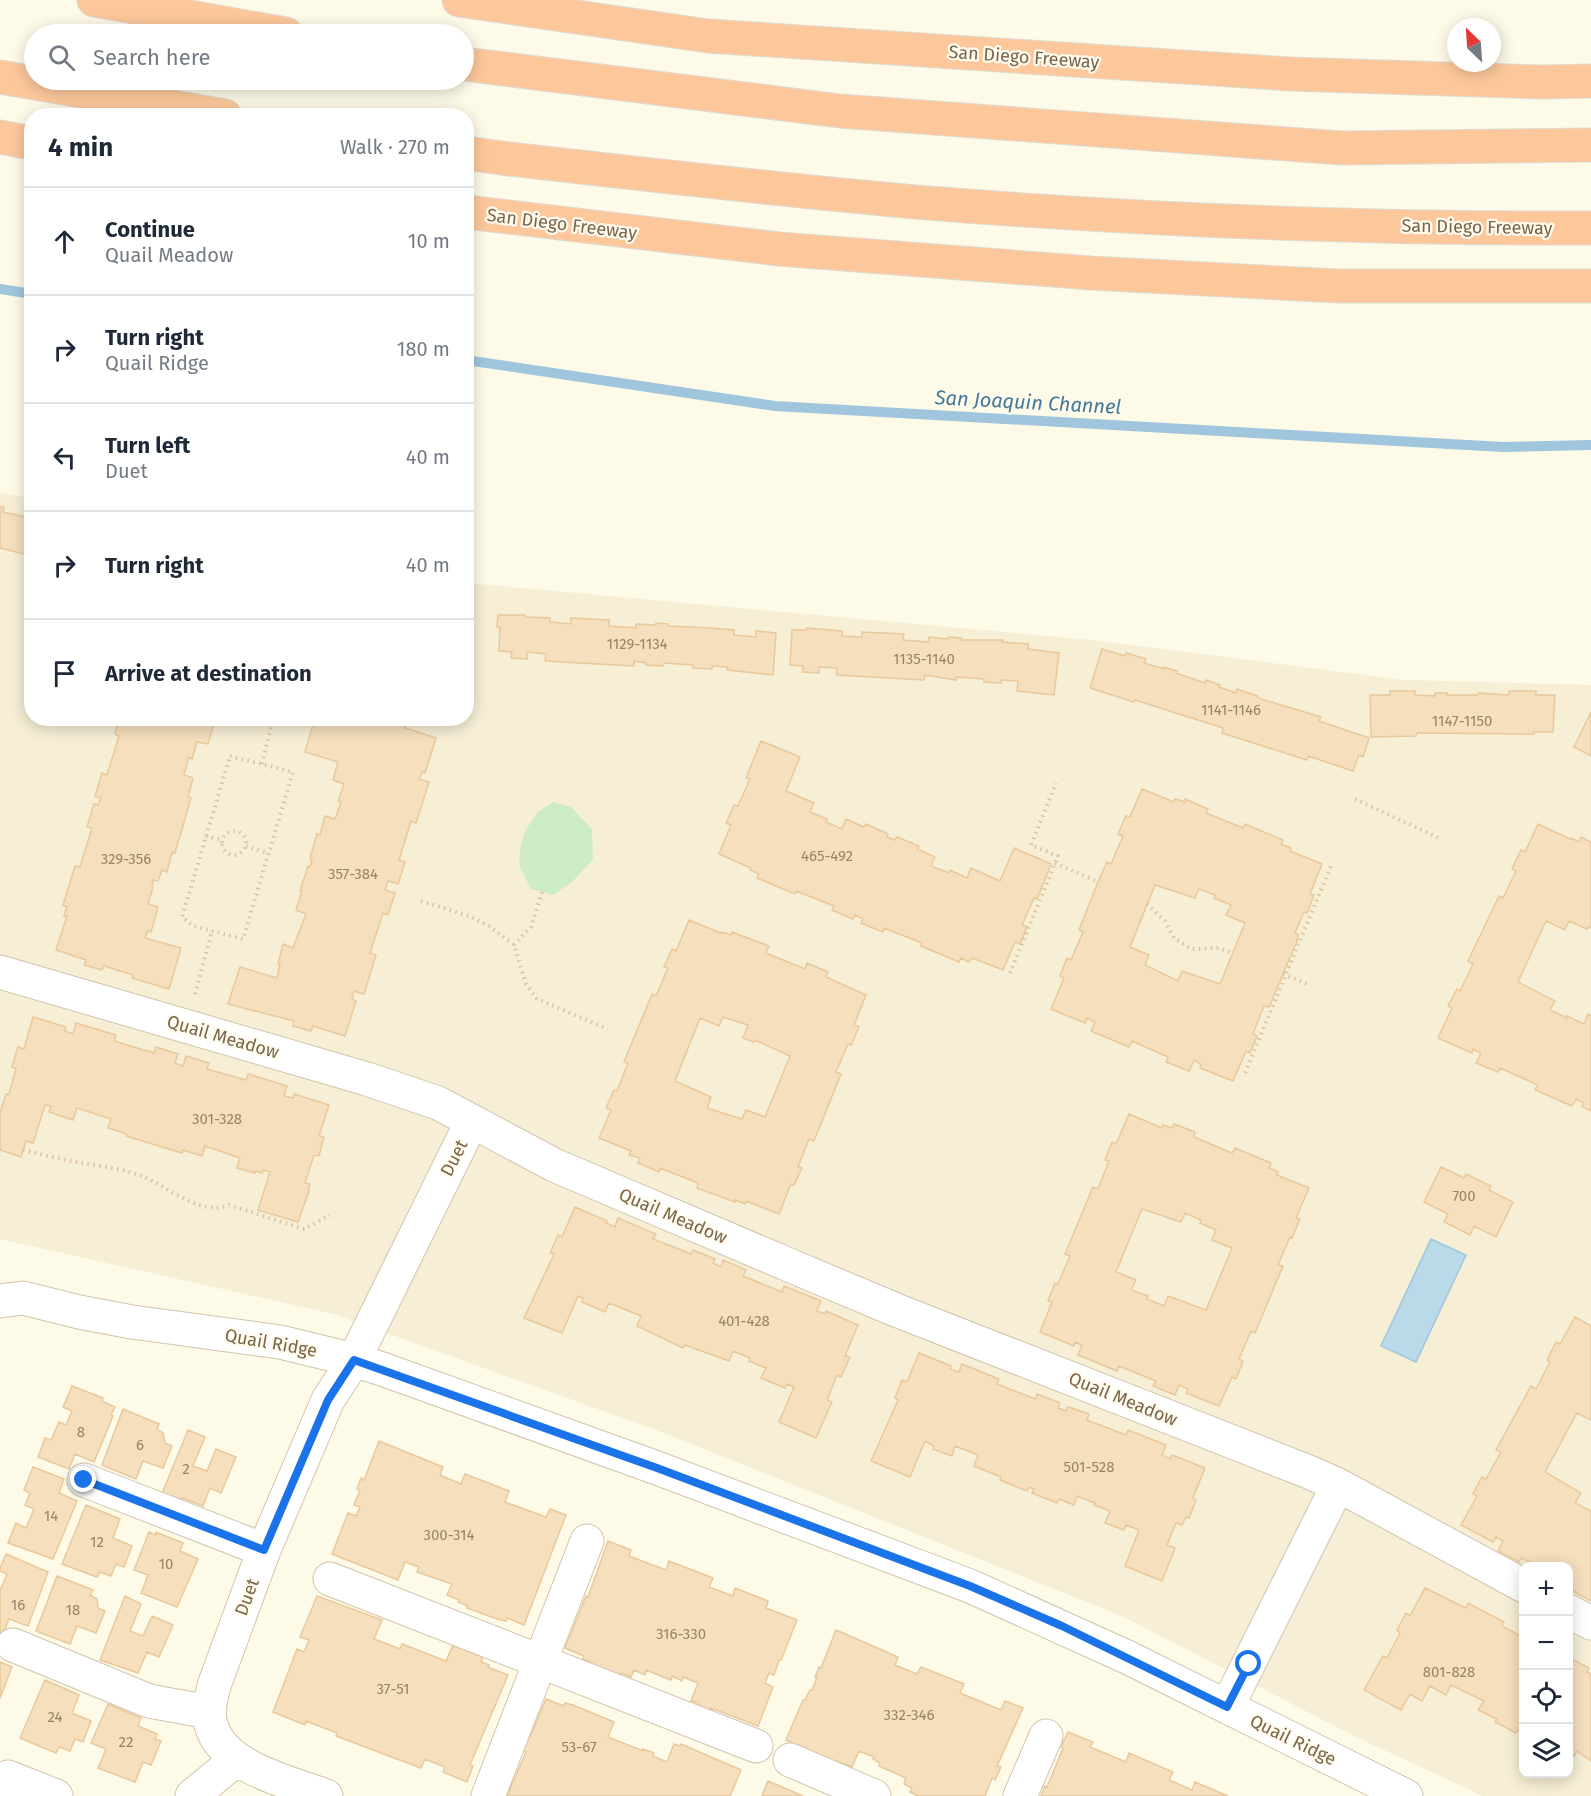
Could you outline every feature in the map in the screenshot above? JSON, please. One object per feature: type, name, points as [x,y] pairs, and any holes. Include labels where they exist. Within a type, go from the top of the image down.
[{"type":"highway","points":[[94,0],[230,24]]},
{"type":"highway","name":"San Diego Freeway","points":[[459,0],[708,36],[1290,74],[1541,82],[1591,81]]},
{"type":"highway","points":[[474,65],[840,111],[1342,148],[1591,145]]},
{"type":"highway","points":[[0,77],[24,81]]},
{"type":"highway","points":[[75,90],[179,108]]},
{"type":"highway","points":[[0,137],[24,141]]},
{"type":"highway","name":"San Diego Freeway","points":[[474,154],[892,199],[1054,211],[1231,221],[1591,228]]},
{"type":"highway","name":"San Diego Freeway","points":[[474,213],[779,249],[1092,273],[1338,286],[1591,286]]},
{"type":"street","name":"Quail Meadow","points":[[0,972],[367,1079],[438,1103],[554,1165],[789,1265],[1338,1485],[1519,1583]]},
{"type":"street","name":"Duet","points":[[326,1796],[262,1772],[224,1750],[216,1738],[209,1712],[215,1683],[264,1550],[328,1400],[354,1360],[472,1121]]},
{"type":"street","name":"Quail Ridge","points":[[11,1300],[132,1322],[280,1342],[354,1360],[657,1468],[970,1586],[1062,1626],[1406,1796]]},
{"type":"street","points":[[84,1480],[264,1550]]},
{"type":"street","points":[[1227,1707],[1338,1485]]},
{"type":"street","points":[[488,1796],[587,1541]]},
{"type":"street","points":[[330,1579],[756,1746]]},
{"type":"street","points":[[1573,1613],[1591,1623]]},
{"type":"street","points":[[13,1645],[149,1701],[209,1712]]},
{"type":"street","points":[[1020,1796],[1046,1736]]},
{"type":"street","points":[[192,1796],[237,1759]]},
{"type":"street","points":[[790,1760],[874,1796]]},
{"type":"street","points":[[1,1796],[8,1777],[56,1796]]},
{"type":"path","points":[[262,764],[271,726]]},
{"type":"path","points":[[230,756],[262,764],[292,772],[243,939],[193,926],[182,917],[230,756]]},
{"type":"path","points":[[1010,973],[1058,856],[1031,844],[1056,783]]},
{"type":"path","points":[[1355,799],[1441,839]]},
{"type":"path","points":[[231,831],[239,832],[245,836],[246,846],[240,855],[231,855],[224,850],[223,840],[225,835],[231,831]]},
{"type":"path","points":[[206,836],[223,840]]},
{"type":"path","points":[[246,846],[268,853]]},
{"type":"path","points":[[1055,863],[1098,882]]},
{"type":"path","points":[[1245,1073],[1331,866]]},
{"type":"path","points":[[514,945],[531,927],[542,892]]},
{"type":"path","points":[[421,901],[469,916],[489,926],[514,945],[526,984],[537,999],[608,1029]]},
{"type":"path","points":[[1147,904],[1165,921],[1174,938],[1191,949],[1219,948],[1233,953]]},
{"type":"path","points":[[193,1003],[212,931]]},
{"type":"path","points":[[1284,975],[1307,984]]},
{"type":"path","points":[[23,1150],[145,1177],[198,1205],[224,1207],[229,1205],[304,1229],[330,1215]]},
{"type":"shaded area","points":[[0,493],[24,497],[24,726],[474,726],[474,584],[1091,640],[1405,680],[1591,685],[1591,1796],[1483,1796],[1356,1737],[1122,1616],[656,1430],[334,1314],[0,1239]]},
{"type":"green space","points":[[553,802],[571,807],[592,829],[593,859],[573,881],[553,895],[531,889],[519,865],[525,831],[538,812]]},
{"type":"water","points":[[1431,1239],[1466,1255],[1416,1362],[1381,1346]]},
{"type":"building","points":[[0,507],[4,507],[3,512],[24,517],[24,554],[0,548]]},
{"type":"building","points":[[498,615],[550,618],[550,622],[571,624],[571,618],[609,620],[609,626],[636,628],[636,624],[668,624],[668,626],[734,630],[734,635],[756,637],[756,631],[776,633],[773,675],[727,670],[728,667],[693,668],[693,665],[664,663],[663,666],[646,665],[646,663],[634,661],[634,666],[545,661],[546,654],[527,652],[527,659],[511,658],[512,652],[499,651]]},
{"type":"building","points":[[807,628],[842,631],[842,636],[862,637],[862,632],[904,634],[903,640],[928,642],[929,637],[947,639],[948,637],[961,638],[961,640],[1003,640],[1002,642],[1028,644],[1028,649],[1059,653],[1054,695],[1017,691],[1018,681],[984,682],[984,679],[956,677],[956,680],[925,675],[924,680],[837,675],[837,668],[819,667],[819,673],[803,672],[803,666],[790,665],[792,630],[807,630]]},
{"type":"building","points":[[1102,649],[1146,659],[1144,663],[1177,671],[1176,673],[1205,683],[1206,680],[1236,693],[1237,689],[1258,696],[1258,698],[1321,717],[1319,721],[1369,738],[1363,757],[1359,755],[1353,771],[1308,756],[1307,760],[1222,733],[1223,728],[1090,688]]},
{"type":"building","points":[[1390,691],[1415,691],[1415,695],[1435,696],[1435,693],[1509,695],[1509,691],[1536,691],[1536,695],[1555,695],[1553,732],[1534,732],[1534,734],[1417,733],[1416,736],[1371,737],[1370,695],[1390,695]]},
{"type":"building","points":[[1591,712],[1591,756],[1574,747]]},
{"type":"building","points":[[117,726],[213,726],[208,744],[197,742],[192,759],[189,757],[184,775],[193,778],[188,797],[191,798],[175,853],[172,852],[167,872],[162,870],[158,881],[153,880],[148,904],[158,907],[151,932],[148,930],[145,938],[181,948],[169,989],[132,978],[133,975],[104,966],[102,970],[84,965],[86,960],[56,950],[67,916],[64,916],[67,907],[63,905],[75,866],[80,867],[92,828],[87,827],[94,804],[98,805],[101,798],[95,796],[102,773],[107,775],[119,736],[115,734]]},
{"type":"building","points":[[313,726],[406,726],[405,728],[436,738],[425,773],[422,772],[419,779],[429,782],[416,823],[411,821],[399,860],[405,862],[398,884],[388,881],[385,890],[395,893],[388,915],[383,913],[370,953],[376,955],[364,994],[354,991],[352,999],[356,1001],[345,1036],[313,1026],[311,1031],[293,1026],[294,1021],[228,1004],[240,967],[277,978],[283,944],[293,948],[306,914],[296,910],[308,866],[310,867],[312,859],[310,858],[317,834],[320,835],[325,816],[335,819],[341,802],[338,801],[344,784],[333,780],[338,762],[305,752]]},
{"type":"building","points":[[761,741],[800,757],[786,791],[814,803],[810,812],[842,829],[846,819],[864,827],[866,824],[888,834],[887,837],[895,840],[897,837],[919,846],[917,849],[935,857],[931,866],[949,873],[950,870],[967,878],[971,868],[1000,881],[1014,848],[1051,864],[1037,899],[1034,898],[1022,925],[1027,927],[1020,944],[1015,942],[1003,970],[972,958],[969,962],[961,958],[959,962],[921,946],[922,943],[884,928],[883,932],[861,923],[863,919],[855,915],[853,919],[832,910],[834,906],[796,891],[795,894],[757,878],[759,874],[750,870],[751,868],[719,854],[731,825],[726,823],[734,805],[738,806],[750,779],[746,778]]},
{"type":"building","points":[[1142,789],[1174,802],[1175,799],[1185,802],[1185,799],[1208,809],[1206,813],[1243,828],[1245,824],[1283,840],[1281,844],[1291,848],[1290,851],[1322,864],[1310,894],[1314,895],[1307,913],[1304,912],[1295,933],[1298,934],[1297,941],[1269,1007],[1264,1006],[1253,1034],[1257,1036],[1250,1053],[1246,1051],[1233,1081],[1200,1068],[1201,1064],[1194,1060],[1189,1071],[1166,1062],[1168,1057],[1132,1041],[1129,1047],[1091,1031],[1095,1022],[1087,1018],[1085,1023],[1051,1009],[1064,978],[1060,976],[1067,958],[1071,960],[1083,932],[1079,930],[1098,882],[1107,862],[1111,864],[1123,836],[1118,834],[1126,816],[1130,817]],"holes":[[[1155,885],[1195,898],[1199,889],[1215,895],[1214,898],[1231,905],[1226,915],[1245,923],[1220,984],[1182,971],[1178,981],[1145,965],[1149,955],[1130,947]]]},
{"type":"building","points":[[1538,824],[1570,839],[1579,842],[1581,837],[1591,842],[1591,928],[1587,929],[1569,921],[1565,930],[1546,921],[1518,982],[1555,1001],[1550,1010],[1567,1018],[1567,1016],[1584,1024],[1588,1014],[1591,1016],[1591,1111],[1582,1107],[1584,1103],[1576,1099],[1572,1106],[1535,1090],[1538,1085],[1500,1068],[1498,1072],[1476,1063],[1481,1053],[1473,1049],[1472,1053],[1438,1038],[1452,1008],[1448,1006],[1457,989],[1460,991],[1473,964],[1468,961],[1499,896],[1503,898],[1516,871],[1512,869],[1521,850],[1525,852]]},
{"type":"building","points":[[689,920],[721,933],[731,935],[732,932],[769,946],[766,953],[805,969],[807,963],[828,972],[826,977],[866,995],[854,1025],[859,1027],[851,1045],[848,1044],[836,1072],[841,1074],[814,1141],[809,1139],[798,1167],[802,1168],[794,1185],[791,1184],[779,1214],[746,1201],[745,1204],[735,1200],[735,1202],[697,1188],[698,1183],[660,1168],[659,1172],[638,1163],[640,1158],[629,1155],[631,1151],[599,1138],[611,1110],[606,1108],[614,1090],[617,1091],[628,1063],[624,1062],[652,994],[656,996],[668,968],[664,967],[672,949],[676,951]],"holes":[[[723,1017],[748,1025],[743,1038],[754,1042],[755,1040],[790,1056],[765,1117],[746,1110],[742,1119],[707,1108],[711,1097],[675,1081],[700,1018],[719,1026]]]},
{"type":"building","points":[[33,1017],[66,1027],[65,1031],[73,1034],[76,1023],[116,1035],[114,1041],[154,1053],[156,1047],[178,1054],[175,1063],[183,1066],[186,1056],[209,1063],[207,1069],[246,1080],[248,1074],[287,1086],[284,1096],[293,1098],[294,1094],[329,1105],[319,1136],[324,1137],[319,1156],[314,1155],[305,1183],[310,1184],[309,1191],[298,1222],[258,1210],[270,1172],[263,1170],[262,1173],[256,1171],[255,1173],[237,1168],[240,1158],[205,1146],[202,1156],[183,1150],[182,1153],[126,1136],[127,1134],[108,1128],[111,1119],[77,1108],[73,1120],[49,1112],[51,1106],[45,1105],[33,1143],[26,1141],[21,1157],[0,1150],[0,1113],[6,1094],[9,1094],[16,1069],[12,1067],[18,1047],[24,1049]]},
{"type":"building","points":[[1129,1114],[1162,1128],[1163,1125],[1172,1128],[1174,1124],[1195,1132],[1194,1137],[1232,1153],[1235,1148],[1271,1163],[1269,1168],[1278,1172],[1277,1175],[1309,1188],[1296,1218],[1300,1219],[1278,1265],[1283,1266],[1255,1333],[1251,1331],[1239,1359],[1243,1361],[1236,1379],[1232,1377],[1219,1406],[1186,1393],[1188,1389],[1179,1385],[1175,1395],[1153,1386],[1156,1381],[1119,1366],[1117,1371],[1078,1355],[1082,1345],[1075,1342],[1074,1346],[1040,1332],[1052,1302],[1048,1301],[1055,1283],[1058,1284],[1070,1256],[1065,1254],[1093,1187],[1098,1189],[1109,1161],[1105,1160],[1112,1142],[1116,1144]],"holes":[[[1142,1209],[1181,1222],[1185,1213],[1201,1220],[1200,1223],[1216,1230],[1212,1240],[1232,1248],[1206,1310],[1168,1296],[1164,1306],[1147,1299],[1148,1296],[1131,1290],[1136,1280],[1116,1272]]]},
{"type":"building","points":[[1441,1167],[1464,1178],[1466,1174],[1491,1186],[1489,1190],[1513,1202],[1496,1237],[1474,1226],[1470,1235],[1444,1222],[1448,1214],[1424,1202]]},
{"type":"building","points":[[575,1207],[615,1227],[618,1218],[656,1234],[653,1239],[691,1254],[693,1250],[715,1259],[713,1263],[721,1267],[723,1260],[746,1270],[743,1276],[782,1292],[784,1286],[821,1301],[817,1311],[825,1314],[826,1311],[858,1325],[845,1356],[850,1357],[841,1377],[837,1375],[827,1400],[832,1402],[816,1438],[779,1422],[794,1387],[787,1384],[785,1388],[761,1378],[766,1368],[733,1351],[729,1361],[685,1345],[683,1348],[637,1326],[641,1316],[609,1303],[605,1312],[582,1302],[583,1298],[578,1296],[562,1333],[524,1318],[554,1254],[550,1253],[558,1235],[562,1237]]},
{"type":"building","points":[[1575,1317],[1591,1326],[1591,1420],[1577,1413],[1545,1472],[1581,1493],[1575,1503],[1591,1511],[1591,1601],[1573,1591],[1573,1562],[1530,1562],[1521,1558],[1519,1562],[1498,1551],[1503,1541],[1496,1537],[1493,1542],[1461,1525],[1477,1496],[1473,1494],[1482,1477],[1486,1479],[1501,1452],[1496,1450],[1531,1386],[1536,1389],[1550,1362],[1547,1360],[1556,1342],[1560,1344]]},
{"type":"building","points":[[919,1353],[951,1366],[950,1369],[959,1372],[962,1364],[999,1379],[997,1384],[1035,1399],[1037,1394],[1060,1403],[1058,1408],[1066,1411],[1068,1407],[1089,1414],[1087,1420],[1126,1435],[1128,1430],[1166,1445],[1162,1455],[1170,1459],[1172,1455],[1205,1468],[1193,1498],[1196,1500],[1189,1518],[1186,1517],[1182,1525],[1176,1523],[1167,1545],[1175,1548],[1162,1581],[1125,1566],[1139,1530],[1126,1525],[1124,1530],[1105,1523],[1110,1511],[1094,1505],[1095,1503],[1077,1496],[1074,1505],[1059,1499],[1057,1503],[1032,1493],[1034,1489],[1029,1487],[1027,1491],[974,1466],[978,1455],[955,1446],[952,1456],[933,1449],[934,1446],[925,1441],[910,1477],[871,1461],[898,1400],[895,1398],[902,1380],[907,1382]]},
{"type":"building","points":[[72,1386],[103,1398],[102,1401],[115,1407],[94,1462],[75,1454],[69,1469],[38,1457],[45,1438],[51,1440],[59,1422],[66,1425],[72,1411],[63,1407]]},
{"type":"building","points":[[123,1409],[159,1424],[157,1429],[163,1433],[165,1443],[172,1446],[163,1468],[143,1461],[136,1479],[102,1465]]},
{"type":"building","points":[[188,1430],[205,1437],[193,1466],[207,1471],[216,1449],[236,1457],[221,1493],[210,1488],[203,1506],[182,1498],[180,1501],[161,1496]]},
{"type":"building","points":[[379,1441],[443,1467],[440,1475],[461,1484],[465,1474],[509,1491],[505,1502],[546,1517],[550,1509],[566,1515],[524,1625],[507,1618],[506,1621],[497,1619],[467,1608],[468,1606],[458,1602],[459,1600],[447,1595],[452,1584],[417,1572],[419,1567],[405,1562],[398,1580],[332,1554],[348,1513],[356,1516],[360,1507],[354,1505],[360,1490],[357,1489],[361,1478],[364,1480]]},
{"type":"building","points":[[33,1467],[64,1479],[59,1493],[77,1501],[53,1559],[8,1543],[16,1523],[26,1528],[34,1509],[25,1505],[30,1493],[24,1490]]},
{"type":"building","points":[[86,1505],[120,1519],[113,1538],[132,1546],[124,1567],[116,1564],[111,1576],[100,1572],[97,1577],[62,1564]]},
{"type":"building","points":[[149,1532],[156,1535],[156,1532],[183,1543],[180,1551],[198,1559],[177,1607],[141,1593],[148,1575],[134,1570]]},
{"type":"building","points":[[608,1541],[631,1550],[629,1556],[666,1570],[669,1561],[713,1578],[709,1587],[733,1596],[735,1588],[768,1601],[766,1608],[797,1620],[774,1675],[769,1673],[765,1683],[773,1687],[758,1726],[711,1708],[710,1711],[698,1706],[699,1703],[691,1701],[698,1683],[683,1677],[682,1681],[672,1676],[671,1680],[646,1670],[645,1675],[634,1670],[631,1677],[621,1673],[619,1679],[588,1667],[590,1662],[583,1659],[584,1656],[565,1648],[586,1596],[588,1597]]},
{"type":"building","points":[[6,1554],[48,1572],[28,1626],[9,1619],[2,1637],[0,1636],[0,1591],[7,1574],[0,1571],[0,1568]]},
{"type":"building","points":[[57,1576],[93,1590],[90,1595],[97,1599],[98,1608],[105,1611],[96,1633],[77,1626],[70,1644],[36,1631]]},
{"type":"building","points":[[1425,1588],[1466,1608],[1468,1603],[1504,1622],[1502,1626],[1519,1635],[1519,1731],[1516,1733],[1495,1722],[1497,1719],[1478,1710],[1484,1701],[1451,1685],[1446,1695],[1430,1686],[1422,1701],[1410,1694],[1401,1710],[1364,1690],[1383,1656],[1387,1658],[1400,1633],[1397,1630],[1406,1613],[1410,1616]]},
{"type":"building","points":[[125,1596],[141,1604],[130,1631],[143,1636],[152,1616],[173,1625],[159,1657],[147,1652],[138,1673],[100,1660]]},
{"type":"building","points":[[317,1596],[382,1620],[374,1639],[400,1649],[402,1644],[446,1661],[453,1645],[483,1657],[481,1662],[508,1675],[470,1765],[473,1766],[467,1782],[443,1772],[445,1767],[425,1759],[421,1768],[336,1736],[337,1733],[306,1721],[305,1725],[273,1712],[297,1649],[304,1652],[309,1640],[300,1637]]},
{"type":"building","points":[[836,1630],[898,1657],[895,1665],[917,1674],[921,1667],[964,1684],[960,1693],[1001,1710],[1005,1701],[1023,1708],[997,1766],[1001,1767],[995,1780],[992,1778],[985,1796],[918,1796],[910,1792],[912,1788],[904,1784],[906,1778],[879,1766],[880,1763],[873,1759],[874,1757],[859,1751],[852,1767],[786,1740],[803,1700],[812,1690],[819,1667],[821,1668]]},
{"type":"building","points":[[1573,1660],[1589,1668],[1587,1672],[1591,1674],[1591,1761],[1577,1751],[1574,1756]]},
{"type":"building","points":[[0,1662],[12,1667],[0,1698]]},
{"type":"building","points":[[45,1680],[79,1695],[72,1713],[91,1721],[83,1742],[75,1739],[70,1751],[59,1747],[56,1753],[20,1738]]},
{"type":"building","points":[[546,1699],[564,1706],[565,1703],[573,1705],[614,1722],[608,1737],[654,1753],[653,1756],[667,1762],[674,1744],[680,1746],[681,1744],[741,1770],[730,1796],[507,1796],[526,1752],[523,1751],[529,1736]]},
{"type":"building","points":[[108,1704],[141,1718],[138,1726],[157,1734],[155,1739],[161,1741],[151,1765],[143,1762],[135,1782],[98,1768],[106,1749],[91,1743]]},
{"type":"building","points":[[1068,1732],[1093,1742],[1090,1747],[1126,1762],[1129,1753],[1173,1772],[1169,1780],[1192,1790],[1195,1782],[1228,1796],[1041,1796],[1045,1786],[1047,1787]]},
{"type":"building","points":[[768,1781],[803,1796],[762,1796]]},
{"type":"waterway","name":"San Joaquin Channel","points":[[0,289],[24,293]]},
{"type":"waterway","name":"San Joaquin Channel","points":[[474,361],[775,406],[1503,447],[1591,445]]},
{"type":"route","points":[[84,1480],[264,1550],[328,1400],[354,1360],[657,1468],[970,1586],[1062,1626],[1227,1707],[1249,1664]]}]
